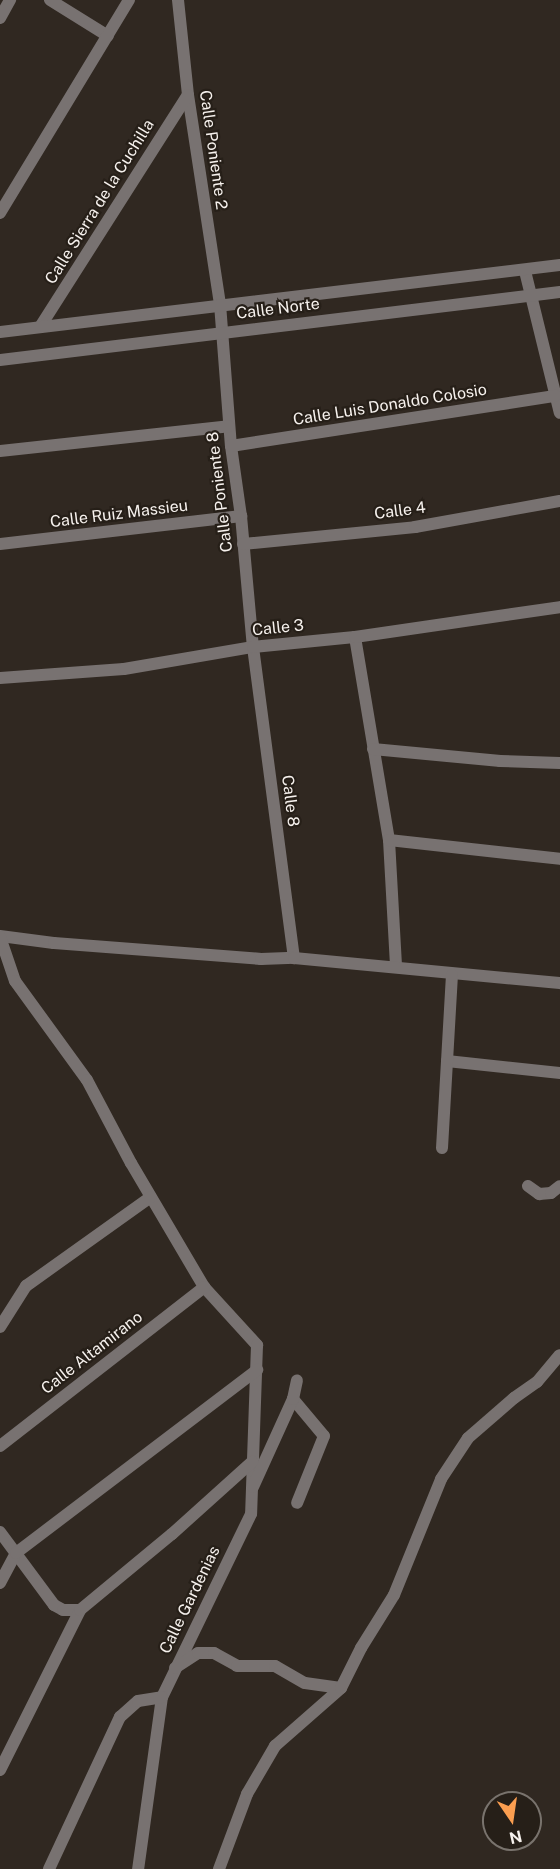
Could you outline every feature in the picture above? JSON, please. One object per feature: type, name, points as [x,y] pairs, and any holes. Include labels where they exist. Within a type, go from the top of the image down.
[{"type":"street","points":[[0,18],[10,0]]},
{"type":"street","points":[[50,0],[108,36]]},
{"type":"street","points":[[0,213],[129,0]]},
{"type":"street","name":"Calle Poniente 2","points":[[178,0],[188,95],[223,332]]},
{"type":"street","name":"Calle Sierra de la Cuchilla","points":[[40,327],[188,95]]},
{"type":"street","name":"Calle Norte","points":[[0,332],[560,265]]},
{"type":"street","points":[[525,271],[560,413]]},
{"type":"street","name":"Calle Norte","points":[[0,360],[560,292]]},
{"type":"street","name":"Calle Poniente 8","points":[[223,332],[229,426],[241,516],[253,647]]},
{"type":"street","name":"Calle Luis Donaldo Colosio","points":[[231,446],[555,396]]},
{"type":"street","points":[[0,452],[229,426]]},
{"type":"street","name":"Calle 4","points":[[243,544],[415,527],[560,501]]},
{"type":"street","name":"Calle Ruiz Massieu","points":[[0,544],[241,516]]},
{"type":"street","name":"Calle 3","points":[[0,678],[124,669],[253,647],[355,637],[560,607]]},
{"type":"street","points":[[355,637],[389,840],[396,967]]},
{"type":"street","name":"Calle 8","points":[[253,647],[294,958]]},
{"type":"street","points":[[373,749],[500,761],[560,763]]},
{"type":"street","points":[[389,840],[560,859]]},
{"type":"street","points":[[204,1287],[151,1197],[87,1080],[15,981],[0,936],[88,946],[261,958],[294,958],[396,967],[452,975],[560,983]]},
{"type":"street","points":[[442,1148],[452,975]]},
{"type":"street","points":[[447,1061],[560,1073]]},
{"type":"street","points":[[528,1186],[539,1194],[551,1193],[560,1186]]},
{"type":"street","points":[[0,1327],[26,1286],[151,1197]]},
{"type":"street","name":"Calle Gardenias","points":[[138,1869],[162,1696],[251,1514],[257,1345],[204,1287]]},
{"type":"street","name":"Calle Altamirano","points":[[0,1446],[204,1287]]},
{"type":"street","points":[[219,1869],[247,1794],[275,1746],[340,1688],[361,1648],[394,1595],[441,1479],[468,1438],[514,1398],[537,1382],[560,1355]]},
{"type":"street","points":[[0,1583],[16,1553],[257,1370]]},
{"type":"street","points":[[251,1491],[293,1399],[297,1380]]},
{"type":"street","points":[[293,1399],[324,1436],[297,1503]]},
{"type":"street","points":[[0,1770],[80,1610],[172,1534],[252,1462]]},
{"type":"street","points":[[0,1532],[54,1605],[63,1610],[80,1610]]},
{"type":"street","points":[[173,1670],[198,1653],[214,1653],[237,1666],[275,1666],[305,1683],[340,1688]]},
{"type":"street","points":[[49,1869],[120,1717],[138,1701],[162,1696]]}]
